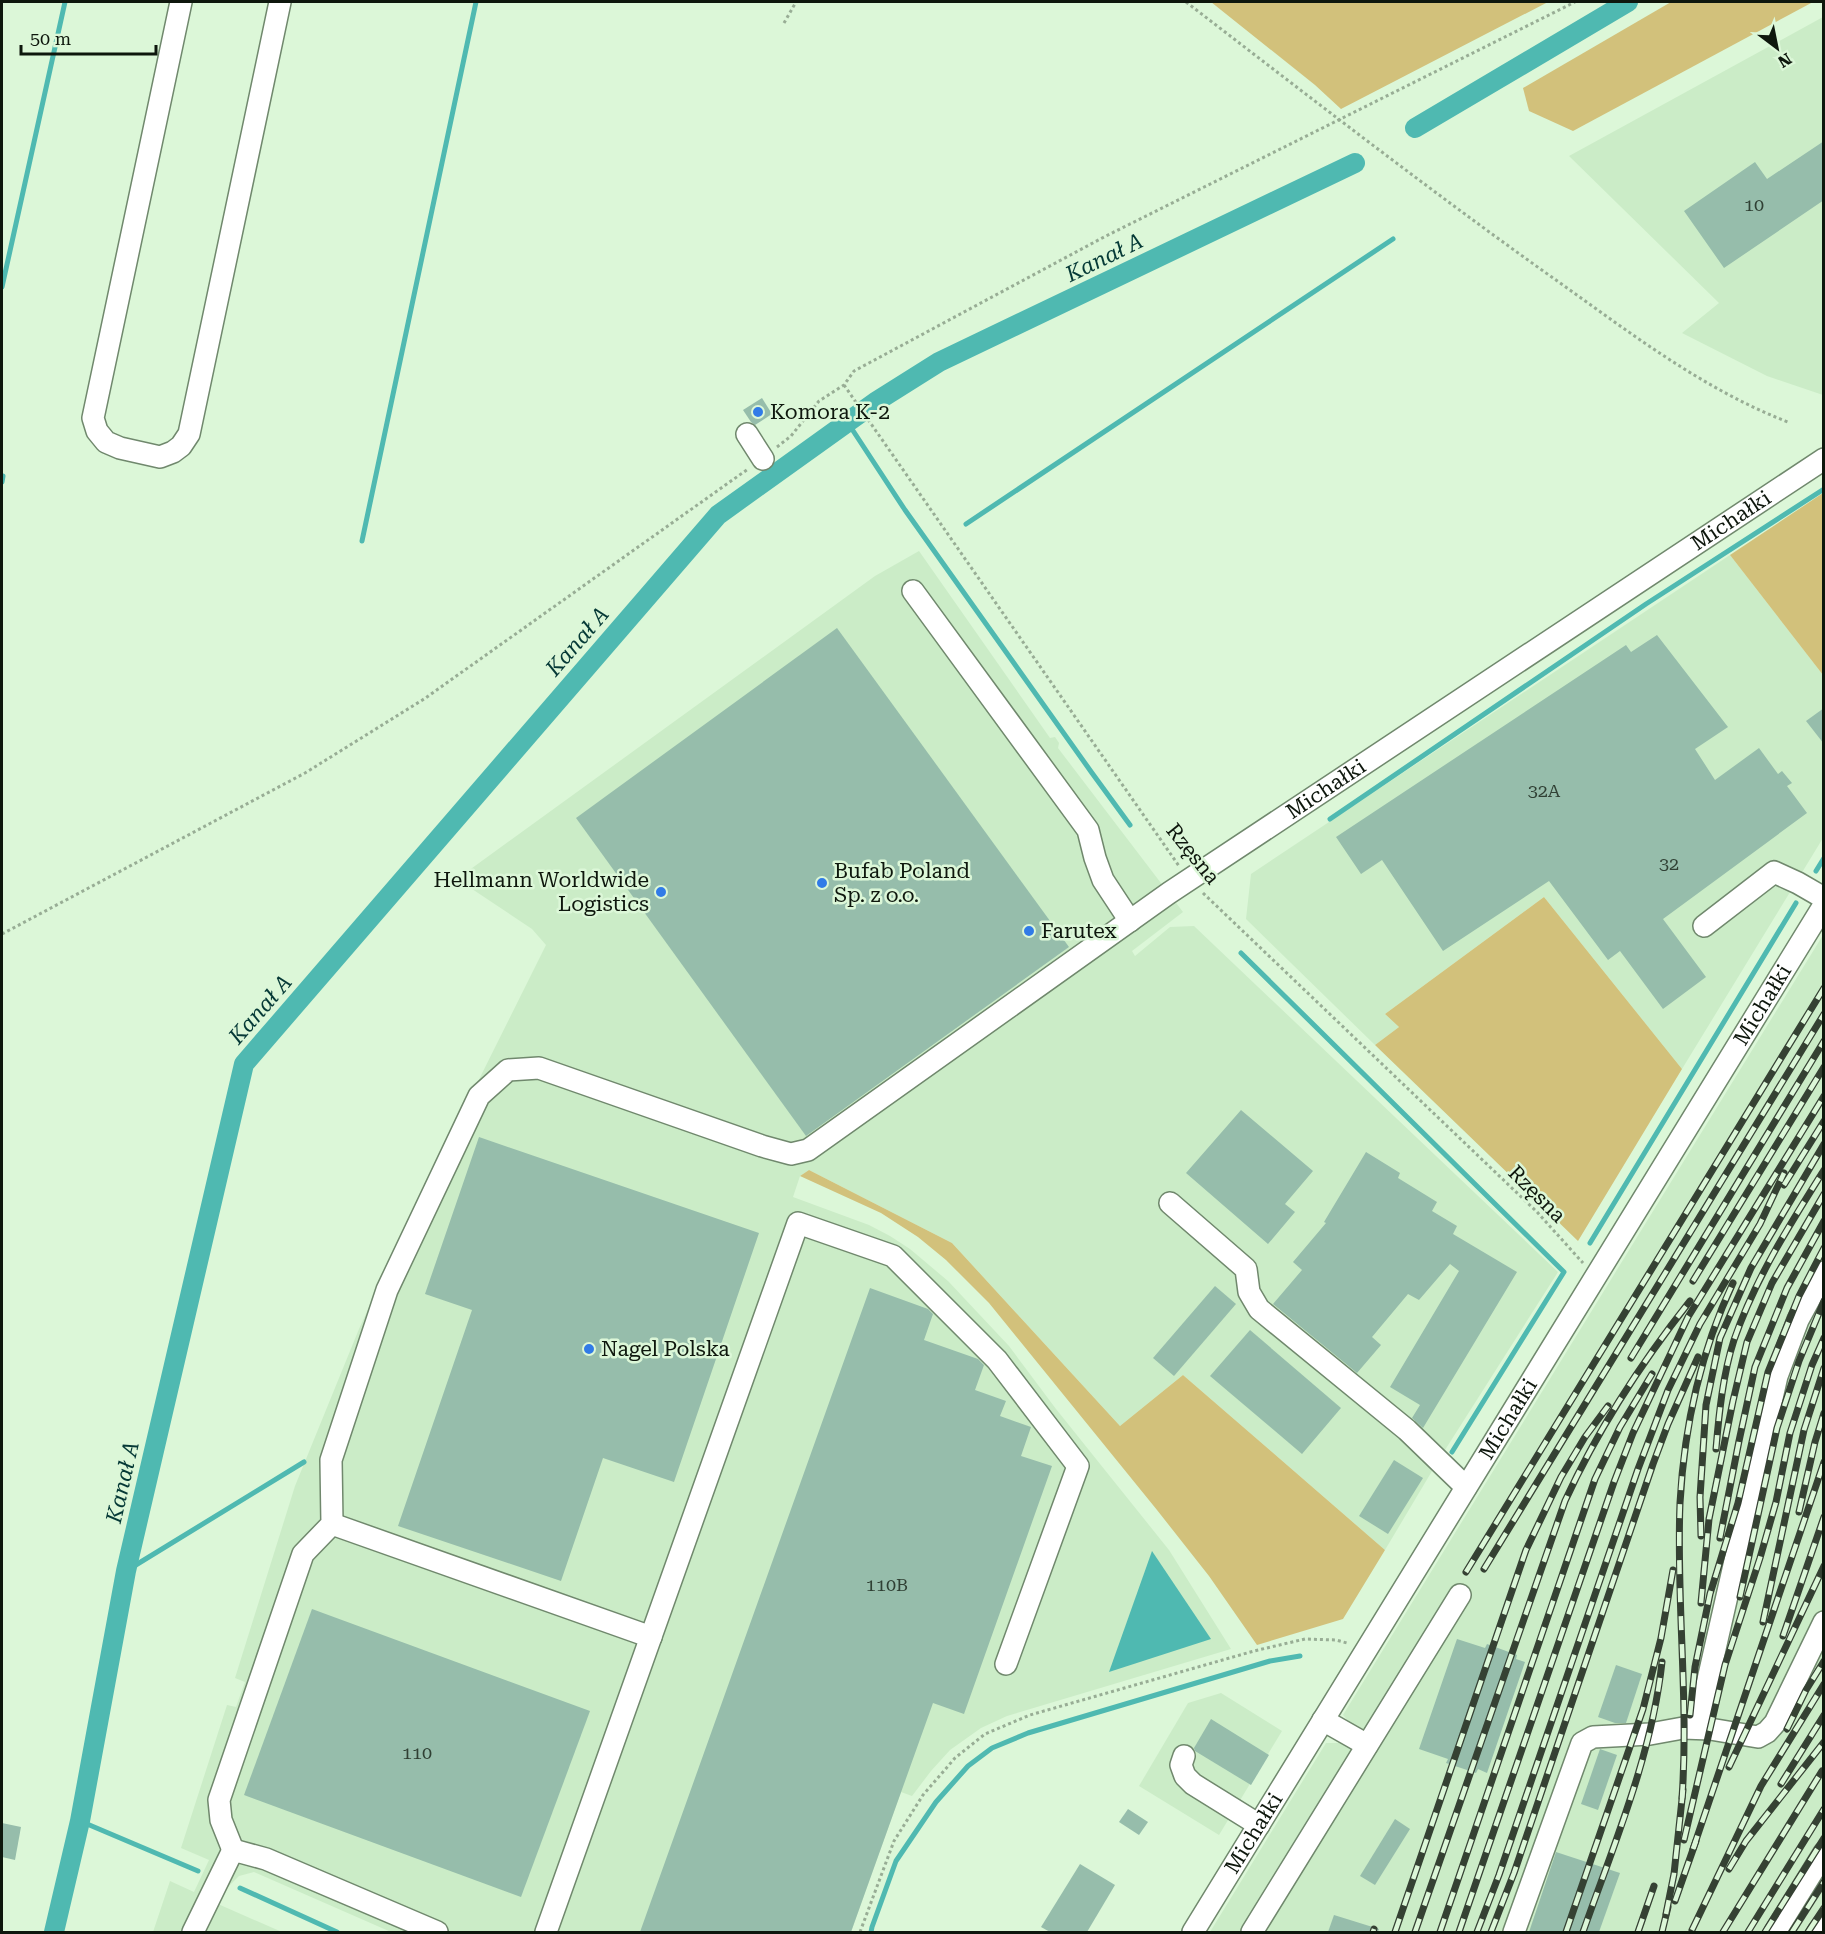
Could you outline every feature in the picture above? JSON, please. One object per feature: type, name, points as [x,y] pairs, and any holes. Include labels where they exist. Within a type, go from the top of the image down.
[{"type":"street","points":[[181,2],[93,418],[97,431],[106,442],[120,448],[160,457],[182,446],[189,434],[280,2]]},
{"type":"street","points":[[747,434],[763,459]]},
{"type":"street","name":"Michałki","points":[[332,1524],[331,1460],[387,1290],[479,1096],[508,1070],[539,1068],[745,1140],[791,1154],[808,1150],[1130,921],[1824,459]]},
{"type":"street","points":[[914,591],[1088,830],[1103,880],[1130,921]]},
{"type":"street","points":[[1704,926],[1774,872],[1824,898]]},
{"type":"street","name":"Michałki","points":[[1193,1932],[1824,905]]},
{"type":"street","points":[[1170,1203],[1246,1269],[1249,1292],[1259,1309],[1407,1431],[1466,1487]]},
{"type":"street","points":[[546,1932],[798,1223],[893,1256],[997,1360],[1078,1466],[1006,1664]]},
{"type":"street","points":[[1697,1728],[1777,1376],[1798,1320],[1824,1272]]},
{"type":"street","points":[[193,1932],[232,1850],[221,1820],[219,1800],[303,1554],[332,1524],[651,1637]]},
{"type":"street","points":[[1252,1932],[1460,1595]]},
{"type":"street","points":[[1514,1932],[1582,1743],[1593,1737],[1650,1734],[1683,1728],[1758,1737],[1767,1732],[1775,1723],[1824,1622]]},
{"type":"street","points":[[1323,1720],[1367,1745]]},
{"type":"street","points":[[1184,1756],[1180,1765],[1185,1776],[1193,1784],[1258,1825]]},
{"type":"street","points":[[232,1850],[266,1859],[437,1932]]},
{"type":"street","points":[[1775,1932],[1824,1853]]},
{"type":"street","points":[[1818,1932],[1824,1924]]},
{"type":"path","points":[[784,23],[796,2]]},
{"type":"path","points":[[1186,2],[1503,242],[1662,355],[1730,397],[1788,422]]},
{"type":"path","points":[[2,934],[306,773],[424,699],[763,459],[792,436],[819,401],[844,385],[854,371],[1104,237],[1575,2]]},
{"type":"path","name":"Rzęsna","points":[[844,385],[1190,881],[1537,1212],[1581,1261],[1598,1274]]},
{"type":"path","points":[[860,1932],[894,1841],[923,1795],[955,1758],[985,1734],[1030,1715],[1254,1651],[1305,1639],[1336,1640],[1368,1647]]},
{"type":"shaded area","points":[[1211,2],[1548,2],[1341,109],[1315,85]]},
{"type":"shaded area","points":[[1671,2],[1813,2],[1573,131],[1529,111],[1523,88]]},
{"type":"shaded area","points":[[1823,17],[1823,395],[1767,376],[1682,333],[1719,303],[1569,156]]},
{"type":"shaded area","points":[[1823,493],[1823,675],[1730,555]]},
{"type":"shaded area","points":[[919,551],[1050,738],[1055,737],[1059,743],[1058,748],[1183,912],[1132,951],[1135,956],[1170,927],[1194,926],[1558,1272],[1438,1461],[1385,1550],[1183,1375],[1120,1426],[952,1243],[809,1170],[800,1176],[793,1197],[869,1225],[910,1249],[948,1281],[1009,1346],[1056,1409],[1169,1550],[1231,1649],[1007,1716],[981,1728],[950,1750],[912,1796],[901,1792],[851,1932],[391,1932],[254,1872],[239,1876],[223,1892],[218,1904],[282,1932],[153,1932],[170,1881],[194,1892],[209,1860],[181,1848],[227,1705],[236,1707],[245,1682],[235,1678],[295,1486],[359,1329],[407,1224],[546,945],[532,929],[457,879],[875,576]]},
{"type":"shaded area","points":[[1730,555],[1823,675],[1823,838],[1682,1069],[1544,897],[1385,1014],[1399,1027],[1375,1045],[1246,919],[1251,874]]},
{"type":"shaded area","points":[[1544,897],[1682,1069],[1578,1241],[1375,1045],[1399,1027],[1385,1014]]},
{"type":"shaded area","points":[[1823,935],[1823,1932],[1210,1932],[1326,1743],[1338,1743],[1350,1723],[1343,1715]]},
{"type":"shaded area","points":[[809,1170],[952,1243],[1120,1426],[1183,1375],[1385,1550],[1343,1619],[1257,1645],[1209,1576],[989,1303],[946,1260],[918,1237],[881,1213],[800,1176]]},
{"type":"shaded area","points":[[1221,1693],[1282,1731],[1219,1835],[1139,1786],[1188,1703]]},
{"type":"water","points":[[1152,1551],[1211,1639],[1109,1672]]},
{"type":"building","points":[[1824,141],[1824,200],[1724,268],[1684,211],[1755,162],[1767,179]]},
{"type":"building","name":"Komora K-2","points":[[762,398],[772,414],[755,425],[743,410]]},
{"type":"building","name":"Bufab Poland Sp. z o.o.","points":[[837,628],[1069,947],[806,1136],[576,818]]},
{"type":"building","points":[[1657,635],[1728,727],[1695,749],[1715,780],[1759,748],[1778,774],[1782,771],[1792,783],[1787,786],[1807,813],[1663,919],[1706,977],[1663,1009],[1620,951],[1608,960],[1549,881],[1443,951],[1382,860],[1361,874],[1336,837],[1626,645],[1631,652]]},
{"type":"building","points":[[1824,708],[1824,744],[1806,721]]},
{"type":"building","points":[[1241,1110],[1313,1171],[1285,1204],[1295,1212],[1268,1244],[1186,1173]]},
{"type":"building","name":"Nagel Polska","points":[[479,1137],[759,1233],[674,1482],[603,1458],[561,1581],[398,1526],[472,1310],[425,1294]]},
{"type":"building","points":[[1366,1152],[1400,1173],[1398,1178],[1437,1202],[1432,1211],[1457,1226],[1453,1234],[1517,1272],[1423,1428],[1412,1418],[1420,1405],[1390,1387],[1459,1271],[1450,1264],[1419,1300],[1408,1294],[1372,1337],[1381,1345],[1357,1373],[1273,1304],[1302,1270],[1293,1262],[1326,1223],[1324,1222]]},
{"type":"building","points":[[1215,1286],[1236,1304],[1174,1376],[1153,1358]]},
{"type":"building","points":[[870,1288],[928,1309],[933,1314],[924,1340],[978,1359],[984,1365],[975,1390],[1006,1401],[1000,1416],[1031,1427],[1021,1456],[1052,1466],[964,1714],[933,1703],[851,1932],[640,1932]]},
{"type":"building","points":[[1250,1330],[1341,1408],[1302,1454],[1210,1376]]},
{"type":"building","points":[[1394,1460],[1423,1478],[1388,1534],[1359,1516]]},
{"type":"building","points":[[312,1609],[590,1711],[521,1897],[244,1795]]},
{"type":"building","points":[[1457,1639],[1485,1648],[1487,1644],[1517,1655],[1516,1659],[1525,1662],[1487,1773],[1478,1769],[1476,1773],[1446,1763],[1448,1759],[1419,1749]]},
{"type":"building","points":[[1616,1665],[1642,1674],[1626,1723],[1615,1723],[1598,1717]]},
{"type":"building","points":[[1211,1719],[1269,1755],[1251,1785],[1195,1751],[1194,1748]]},
{"type":"building","points":[[1600,1749],[1617,1755],[1598,1810],[1581,1804]]},
{"type":"building","points":[[1128,1809],[1148,1822],[1139,1835],[1119,1822]]},
{"type":"building","points":[[1395,1819],[1410,1829],[1375,1885],[1360,1876]]},
{"type":"building","points":[[2,1823],[21,1827],[15,1860],[2,1857]]},
{"type":"building","points":[[1556,1852],[1620,1873],[1599,1932],[1529,1932]]},
{"type":"building","points":[[1080,1864],[1115,1885],[1087,1932],[1050,1932],[1041,1927]]},
{"type":"building","points":[[1334,1915],[1379,1929],[1378,1932],[1328,1932]]},
{"type":"waterway","points":[[2,287],[65,2]]},
{"type":"waterway","points":[[362,541],[476,2]]},
{"type":"waterway","name":"Kanał A","points":[[1415,128],[1628,2]]},
{"type":"waterway","name":"Kanał A","points":[[54,1932],[80,1821],[126,1571],[244,1064],[718,515],[877,401],[939,362],[1355,163]]},
{"type":"waterway","points":[[966,524],[1393,239]]},
{"type":"waterway","points":[[848,423],[905,510],[1130,825]]},
{"type":"waterway","points":[[2,482],[3,476]]},
{"type":"waterway","points":[[1330,819],[1646,604],[1824,489]]},
{"type":"waterway","points":[[1816,871],[1824,858]]},
{"type":"waterway","points":[[1590,1243],[1796,903]]},
{"type":"waterway","points":[[1241,953],[1564,1272],[1452,1452]]},
{"type":"waterway","points":[[126,1571],[304,1462]]},
{"type":"waterway","points":[[871,1932],[896,1861],[936,1802],[968,1766],[992,1748],[1028,1733],[1270,1661],[1300,1656]]},
{"type":"waterway","points":[[80,1821],[198,1871]]},
{"type":"waterway","points":[[240,1888],[337,1932]]},
{"type":"railway","points":[[1466,1572],[1824,988]]},
{"type":"railway","points":[[1484,1569],[1824,1014]]},
{"type":"railway","points":[[1631,1358],[1824,1041]]},
{"type":"railway","points":[[1693,1281],[1824,1067]]},
{"type":"railway","points":[[1459,1932],[1614,1482],[1633,1433],[1688,1317],[1824,1096]]},
{"type":"railway","points":[[1784,1185],[1824,1121]]},
{"type":"railway","points":[[1701,1536],[1700,1497],[1706,1405],[1720,1338],[1751,1268],[1824,1144]]},
{"type":"railway","points":[[1716,1449],[1720,1408],[1734,1340],[1752,1295],[1774,1252],[1824,1170]]},
{"type":"railway","points":[[1477,1932],[1499,1875],[1638,1469],[1668,1390],[1700,1324],[1760,1224],[1784,1173]]},
{"type":"railway","points":[[1701,1603],[1709,1519],[1747,1342],[1772,1283],[1824,1194]]},
{"type":"railway","points":[[1720,1538],[1755,1367],[1787,1288],[1824,1221]]},
{"type":"railway","points":[[1690,1715],[1695,1667],[1710,1594],[1738,1503],[1768,1372],[1799,1296],[1824,1248]]},
{"type":"railway","points":[[1682,1798],[1684,1724],[1679,1540],[1682,1475],[1690,1418],[1703,1363],[1733,1283]]},
{"type":"railway","points":[[1415,1932],[1565,1501],[1606,1422],[1654,1348],[1690,1301]]},
{"type":"railway","points":[[1740,1597],[1777,1428],[1799,1361],[1824,1301]]},
{"type":"railway","points":[[1684,1840],[1725,1665],[1776,1502],[1790,1433],[1812,1365],[1824,1338]]},
{"type":"railway","points":[[1491,1932],[1514,1873],[1653,1464],[1698,1357]]},
{"type":"railway","points":[[1763,1622],[1804,1430],[1824,1368]]},
{"type":"railway","points":[[1440,1932],[1595,1479],[1620,1427],[1652,1374]]},
{"type":"railway","points":[[1395,1932],[1526,1550],[1561,1477],[1585,1437],[1608,1406]]},
{"type":"railway","points":[[1799,1512],[1824,1413]]},
{"type":"railway","points":[[1693,1849],[1824,1462]]},
{"type":"railway","points":[[1783,1636],[1824,1517]]},
{"type":"railway","points":[[1729,1767],[1824,1566]]},
{"type":"railway","points":[[1566,1932],[1643,1709],[1661,1638],[1673,1570]]},
{"type":"railway","points":[[1787,1729],[1806,1690],[1824,1661]]},
{"type":"railway","points":[[1583,1932],[1641,1765],[1657,1697],[1662,1662]]},
{"type":"railway","points":[[1692,1930],[1761,1786],[1824,1684]]},
{"type":"railway","points":[[1781,1784],[1824,1715]]},
{"type":"railway","points":[[1729,1869],[1746,1841],[1824,1742]]},
{"type":"railway","points":[[1723,1932],[1822,1771]]},
{"type":"railway","points":[[1666,1914],[1674,1874],[1683,1790]]},
{"type":"railway","points":[[1748,1932],[1824,1809]]},
{"type":"railway","points":[[1765,1932],[1824,1838]]},
{"type":"railway","points":[[1675,1901],[1696,1841]]},
{"type":"railway","points":[[1792,1932],[1824,1882]]},
{"type":"railway","points":[[1638,1932],[1654,1886]]},
{"type":"railway","points":[[1662,1932],[1668,1907]]},
{"type":"railway","points":[[1808,1932],[1824,1908]]},
{"type":"place","name":"Komora K-2","points":[[758,412]]},
{"type":"place","name":"Bufab Poland Sp. z o.o.","points":[[822,883]]},
{"type":"place","name":"Hellmann Worldwide Logistics","points":[[661,892]]},
{"type":"place","name":"Farutex","points":[[1029,931]]},
{"type":"place","name":"Nagel Polska","points":[[589,1349]]}]
